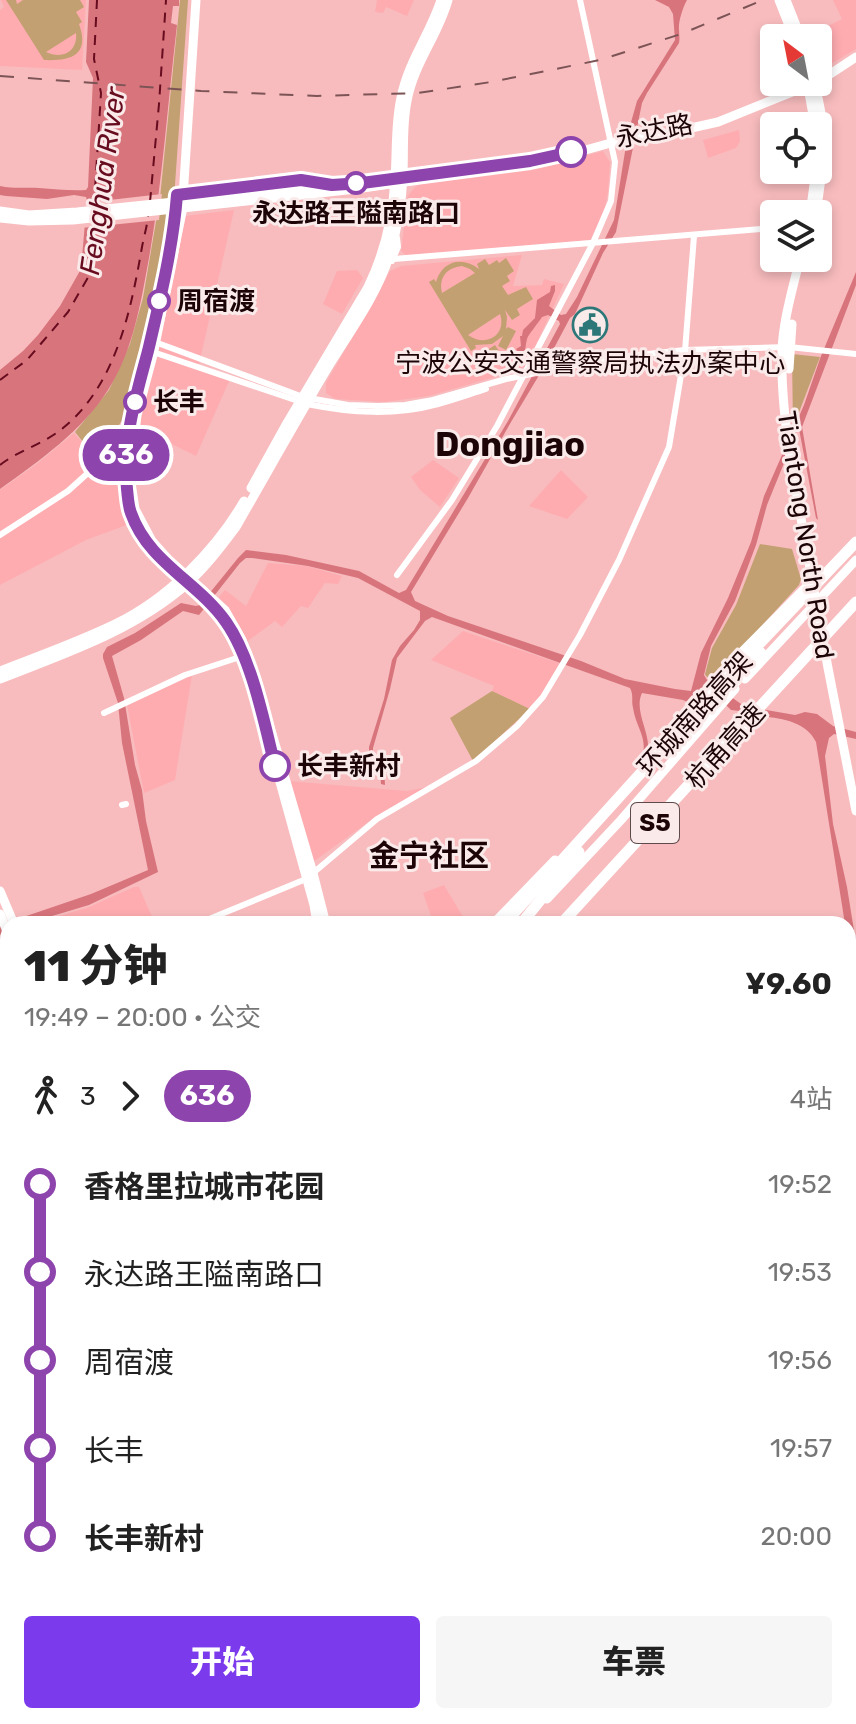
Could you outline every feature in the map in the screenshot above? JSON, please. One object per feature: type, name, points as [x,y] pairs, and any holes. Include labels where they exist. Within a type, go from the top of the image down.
[{"type":"highway","name":"环城南路高架","points":[[520,916],[653,760],[856,542]]},
{"type":"highway","name":"环城南路高架","points":[[575,851],[856,549]]},
{"type":"highway","name":"杭甬高速","points":[[768,704],[856,602]]},
{"type":"highway","points":[[653,760],[787,606]]},
{"type":"highway","name":"杭甬高速","points":[[569,916],[856,611]]},
{"type":"highway","name":"杭甬高速","points":[[576,916],[752,721]]},
{"type":"highway","points":[[506,916],[575,851]]},
{"type":"highway","points":[[528,916],[575,851]]},
{"type":"main road","points":[[187,579],[152,541],[135,509],[130,476],[136,424],[179,212],[193,0]]},
{"type":"main road","points":[[0,679],[106,637],[143,615],[187,579],[238,510],[305,400],[378,265],[386,244],[399,180],[396,137],[401,98],[408,70],[441,0]]},
{"type":"main road","points":[[305,400],[348,337],[384,270],[396,231],[408,97],[416,69],[448,0]]},
{"type":"main road","points":[[779,0],[788,24]]},
{"type":"main road","points":[[786,0],[795,24]]},
{"type":"main road","name":"永达路","points":[[832,70],[856,55]]},
{"type":"main road","name":"永达路","points":[[399,180],[545,158],[624,137],[697,123],[775,96]]},
{"type":"main road","points":[[817,96],[824,157],[818,200]]},
{"type":"main road","points":[[180,195],[301,180],[332,185]]},
{"type":"main road","points":[[179,212],[307,198],[399,180]]},
{"type":"main road","points":[[258,195],[399,180]]},
{"type":"main road","points":[[0,218],[345,190]]},
{"type":"main road","points":[[0,211],[29,218]]},
{"type":"main road","points":[[179,212],[127,438],[125,475],[129,510],[147,544],[161,560],[207,596],[233,623],[256,677],[310,876],[316,916]]},
{"type":"main road","name":"Tiantong North Road","points":[[801,272],[786,347],[790,442],[856,811]]},
{"type":"main road","name":"Tiantong North Road","points":[[801,504],[856,790]]},
{"type":"main road","points":[[506,916],[599,817],[722,672],[856,535]]},
{"type":"main road","points":[[530,916],[621,820],[733,692],[856,560]]},
{"type":"main road","points":[[0,671],[116,624],[187,579]]},
{"type":"main road","points":[[207,596],[237,641],[251,676],[323,916]]},
{"type":"main road","points":[[0,891],[6,916]]},
{"type":"street","points":[[397,575],[452,500],[497,426],[595,243],[611,201],[615,162],[580,0]]},
{"type":"street","points":[[394,259],[760,229]]},
{"type":"street","points":[[384,270],[394,259],[398,247],[396,231]]},
{"type":"street","points":[[216,916],[310,876],[377,819],[476,761],[532,711],[559,673],[619,560],[669,447],[685,350],[694,236]]},
{"type":"street","points":[[154,347],[305,400],[360,412],[415,409],[525,375],[610,358],[685,350],[786,347],[856,354]]},
{"type":"street","points":[[0,535],[68,491],[99,463],[132,413]]},
{"type":"street","points":[[99,463],[107,459],[115,460],[123,465],[125,475]]},
{"type":"street","points":[[104,713],[185,675],[243,656]]},
{"type":"shaded area","points":[[1,0],[86,0],[82,70],[0,66],[0,10],[4,7]]},
{"type":"shaded area","points":[[6,0],[16,0],[17,4],[23,0],[80,0],[84,7],[76,12],[82,22],[79,24],[82,35],[80,50],[69,58],[44,60]],"holes":[[[76,33],[68,52],[58,55],[46,52]]]},
{"type":"shaded area","points":[[180,0],[188,0],[173,213],[135,390],[126,414],[97,459],[75,432],[109,390],[130,344],[143,298],[160,198]]},
{"type":"shaded area","points":[[377,0],[414,0],[407,16],[386,7],[383,13],[375,12]]},
{"type":"shaded area","points":[[833,0],[856,0],[856,49],[832,63],[832,24],[842,19]]},
{"type":"shaded area","points":[[739,130],[740,141],[736,148],[708,158],[703,140]]},
{"type":"shaded area","points":[[603,151],[610,162],[608,192],[604,213],[590,240],[407,256],[401,251],[408,196],[421,183],[541,168]]},
{"type":"shaded area","points":[[234,210],[198,369],[230,379],[196,456],[139,428],[185,216]]},
{"type":"shaded area","points":[[522,255],[513,286],[542,285],[544,279],[564,284],[526,366],[429,396],[385,402],[335,399],[326,393],[326,383],[390,271],[401,266]]},
{"type":"shaded area","points":[[506,258],[514,271],[507,276],[510,281],[502,286],[508,295],[526,287],[533,299],[517,309],[520,315],[512,320],[505,310],[506,329],[516,331],[506,350],[498,346],[503,336],[492,344],[475,345],[476,348],[471,351],[429,282],[434,279],[436,282],[443,269],[453,263],[466,263],[479,269],[477,264],[485,259],[489,265],[497,260],[499,263]],"holes":[[[462,266],[475,273],[442,293],[441,283],[445,274]],[[500,314],[500,328],[493,337],[482,340],[468,335]]]},
{"type":"shaded area","points":[[357,270],[363,278],[342,314],[323,304],[337,271]]},
{"type":"shaded area","points":[[495,345],[503,357],[487,367],[480,355]]},
{"type":"shaded area","points":[[792,354],[820,357],[793,428]]},
{"type":"shaded area","points":[[74,433],[98,460],[66,488],[0,531],[0,490]]},
{"type":"shaded area","points":[[433,460],[459,478],[440,507],[420,490],[411,477]]},
{"type":"shaded area","points":[[102,464],[124,489],[132,523],[86,540],[0,585],[0,537]]},
{"type":"shaded area","points":[[561,470],[588,497],[567,519],[529,506]]},
{"type":"shaded area","points":[[760,544],[792,549],[801,579],[799,585],[712,680],[705,674],[712,648],[736,605]]},
{"type":"shaded area","points":[[268,563],[307,566],[342,576],[338,584],[325,583],[308,608],[301,606],[282,627],[275,621],[245,643],[229,609],[219,597],[225,590],[246,606]]},
{"type":"shaded area","points":[[463,631],[562,664],[530,709],[492,691],[494,686],[431,660]]},
{"type":"shaded area","points":[[192,675],[175,780],[144,793],[127,705]]},
{"type":"shaded area","points":[[492,691],[530,709],[473,761],[450,718]]},
{"type":"shaded area","points":[[288,781],[407,791],[428,787],[375,817],[313,862]]},
{"type":"shaded area","points":[[444,885],[462,916],[431,916],[423,893]]},
{"type":"shaded area","points":[[139,887],[152,916],[59,916]]},
{"type":"water","name":"Fenghua Rıver","points":[[89,0],[179,0],[179,6],[173,6],[171,23],[177,25],[152,243],[137,319],[128,349],[108,390],[73,432],[0,489],[0,370],[38,335],[60,306],[81,269],[87,200],[86,197],[74,195],[47,199],[6,196],[0,195],[0,186],[74,190],[86,190],[88,187],[93,78],[86,62]]},
{"type":"water","points":[[655,0],[687,0],[679,23],[679,43],[642,103],[616,232],[575,314],[411,592],[415,601],[448,616],[625,679],[691,691],[701,653],[751,542],[764,496],[804,405],[856,272],[856,285],[802,427],[818,520],[799,429],[767,505],[735,601],[711,646],[704,675],[744,706],[795,715],[805,712],[817,714],[833,726],[856,732],[856,739],[834,734],[829,738],[825,756],[833,824],[852,916],[844,916],[816,742],[804,728],[786,720],[746,716],[721,703],[692,704],[642,693],[640,711],[648,749],[646,758],[639,766],[644,749],[630,688],[432,617],[425,621],[397,658],[373,748],[373,755],[384,768],[385,785],[381,784],[380,769],[369,755],[369,747],[392,660],[420,620],[420,611],[358,578],[308,566],[246,558],[199,615],[183,611],[112,656],[124,698],[158,872],[89,905],[52,916],[26,916],[148,870],[122,743],[118,703],[103,658],[107,647],[181,603],[200,605],[246,550],[359,571],[399,593],[406,590],[508,421],[560,324],[548,315],[542,317],[528,337],[522,357],[516,349],[521,346],[523,330],[535,318],[537,300],[555,285],[549,306],[561,315],[566,314],[614,220],[628,133],[637,101],[675,40],[673,14],[669,7]]},
{"type":"pier","points":[[162,194],[159,220],[81,228],[83,203]]},
{"type":"ferry route","points":[[94,206],[101,93],[94,59],[97,0]]},
{"type":"ferry route","points":[[150,202],[166,0]]},
{"type":"ferry route","points":[[0,465],[63,428],[96,390],[126,321],[148,216]]},
{"type":"ferry route","points":[[0,380],[27,360],[68,312],[90,274],[93,220]]},
{"type":"railway","points":[[0,76],[317,96],[418,93],[600,60],[681,34],[763,0]]},
{"type":"bus line","name":"636","points":[[275,766],[251,676],[237,641],[208,600],[147,544],[129,510],[125,475],[127,438],[163,282],[177,195],[301,180],[332,185],[362,183],[530,161],[571,152]]},
{"type":"place","name":"永达路王隘南路口","points":[[356,183]]},
{"type":"place","name":"周宿渡","points":[[159,301]]},
{"type":"place","name":"宁波公安交通警察局执法办案中心","points":[[590,325]]},
{"type":"place","name":"长丰","points":[[135,402]]},
{"type":"place","name":"长丰新村","points":[[275,766]]},
{"type":"district","name":"Dongjiao","points":[[510,444]]},
{"type":"district","name":"金宁社区","points":[[429,856]]}]
